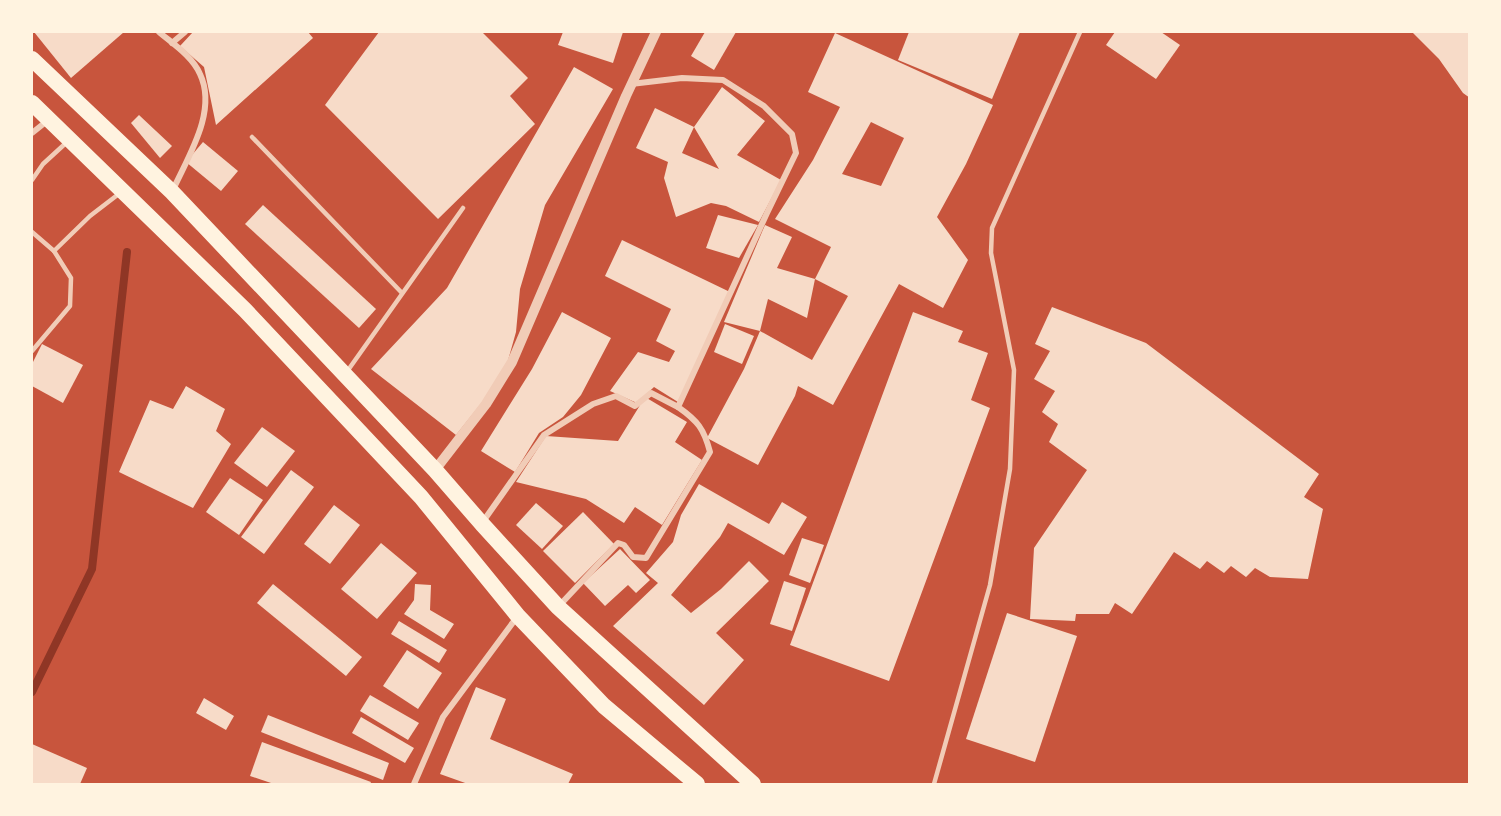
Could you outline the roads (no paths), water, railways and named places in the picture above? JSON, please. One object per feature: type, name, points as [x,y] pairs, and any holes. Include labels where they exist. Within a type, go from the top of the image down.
[{"type":"highway","points":[[32,58],[172,192],[435,470],[558,607],[753,784]]},
{"type":"highway","points":[[32,103],[245,310],[421,497],[518,616],[604,706],[698,784]]},
{"type":"highway","points":[[245,310],[266,291]]},
{"type":"street","points":[[159,32],[183,52],[200,73],[206,90],[204,121],[172,192]]},
{"type":"street","points":[[172,43],[185,32]]},
{"type":"street","points":[[435,470],[486,404],[512,362],[631,84],[656,32]]},
{"type":"street","points":[[631,84],[682,78],[723,80],[764,106],[792,134],[796,153],[678,407]]},
{"type":"street","points":[[32,133],[49,119]]},
{"type":"street","points":[[482,524],[544,435],[593,404],[616,396],[635,405],[651,393],[696,419],[708,442],[710,452],[646,558],[633,557],[624,545],[618,543],[558,607]]},
{"type":"street","points":[[414,784],[444,717],[518,616]]},
{"type":"lane","points":[[934,784],[990,585],[1010,469],[1014,370],[992,253],[992,228],[1080,32]]},
{"type":"lane","points":[[252,137],[402,293]]},
{"type":"lane","points":[[32,180],[44,164],[69,140]]},
{"type":"lane","points":[[54,251],[90,216],[122,191]]},
{"type":"lane","points":[[345,375],[463,208]]},
{"type":"lane","points":[[32,232],[54,251],[71,278],[72,293],[70,306],[32,351]]},
{"type":"waterway","points":[[32,692],[92,569],[127,252]]}]
